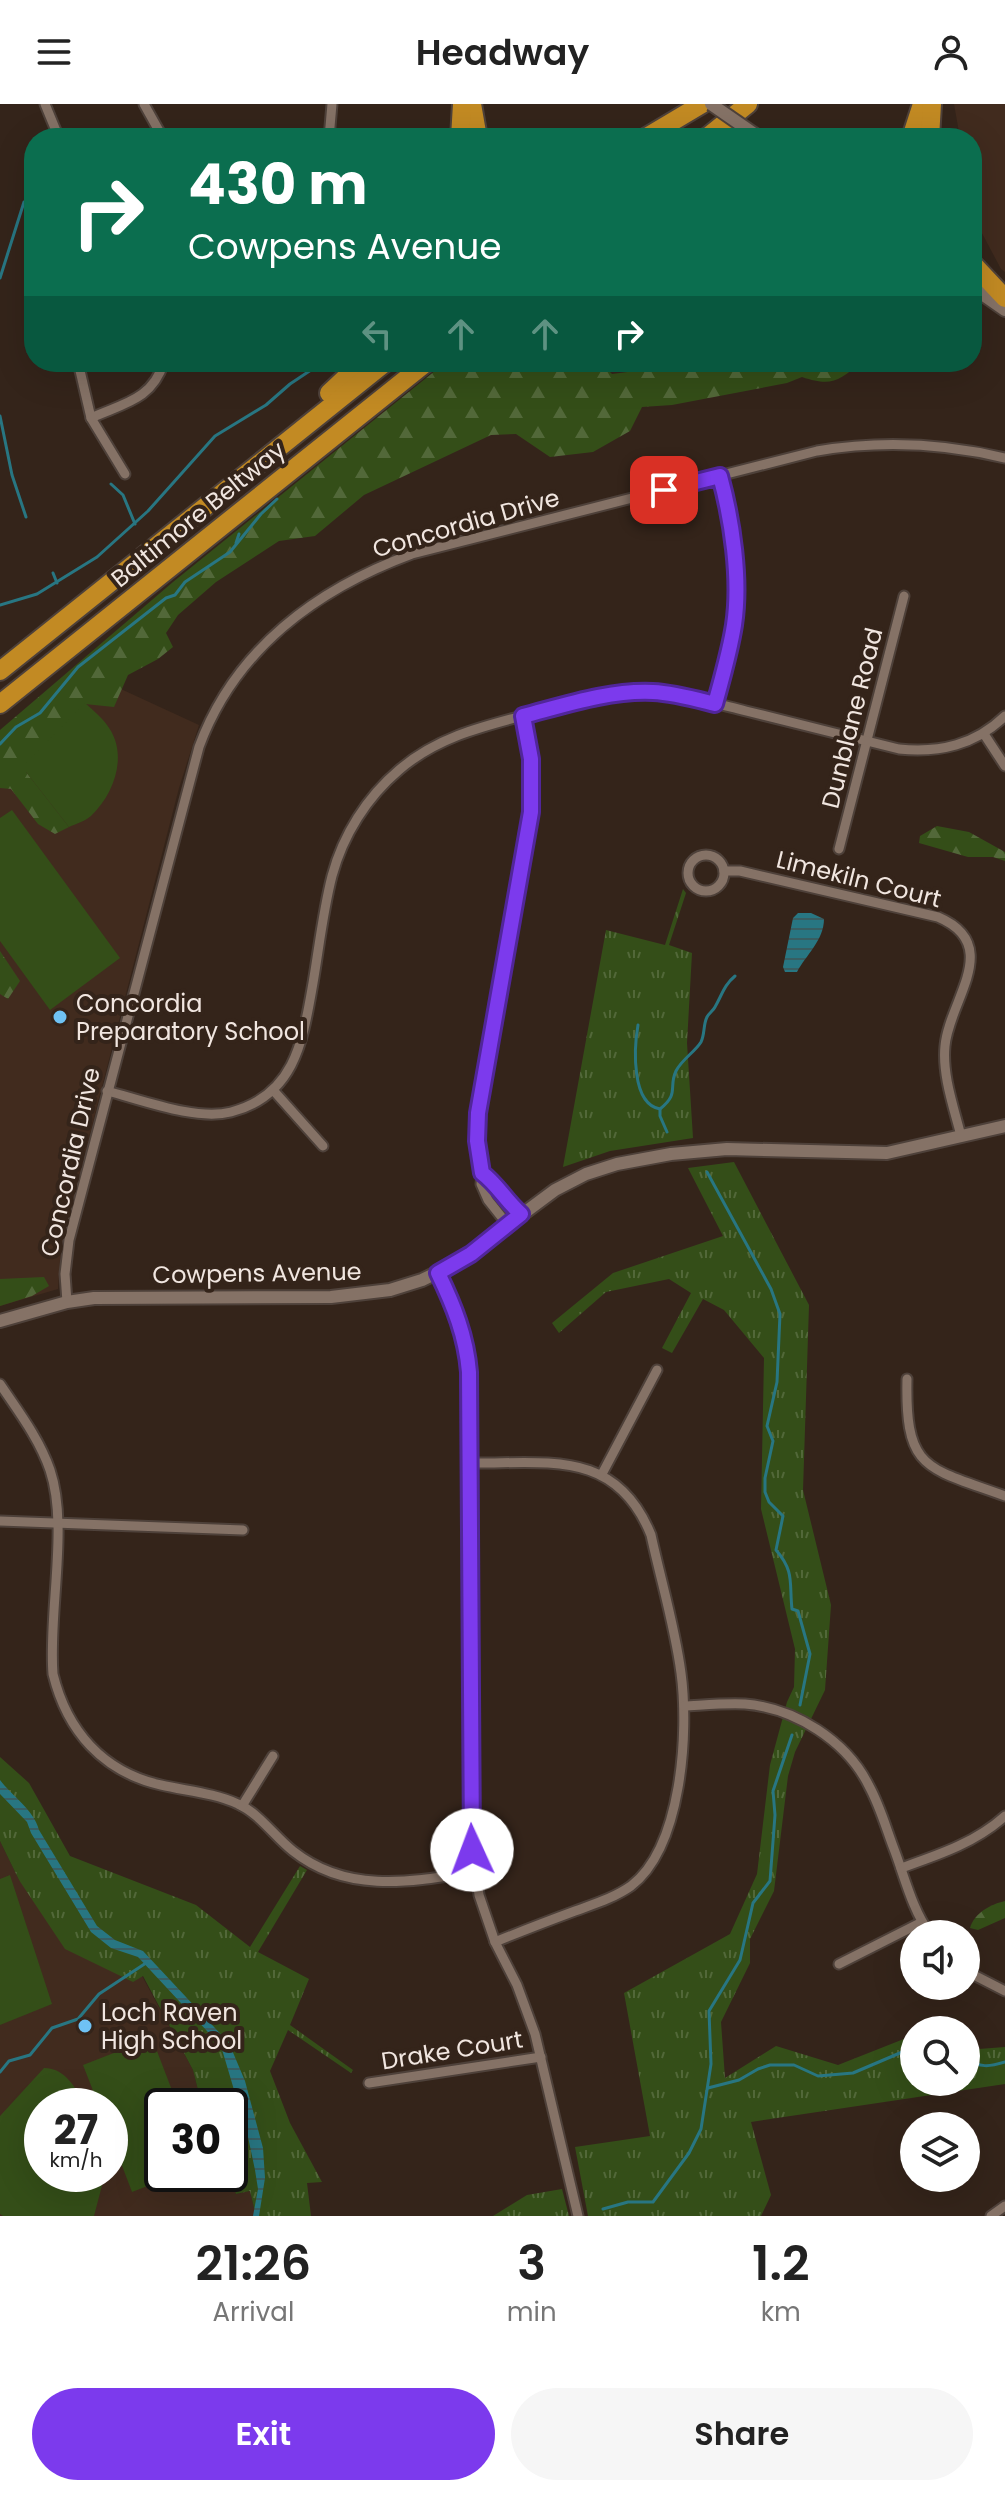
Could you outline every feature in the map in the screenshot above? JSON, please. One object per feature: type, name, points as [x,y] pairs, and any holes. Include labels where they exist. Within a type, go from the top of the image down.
[{"type":"highway","points":[[461,128],[462,104]]},
{"type":"highway","points":[[472,104],[476,128]]},
{"type":"highway","points":[[663,128],[707,104]]},
{"type":"highway","points":[[677,128],[707,104]]},
{"type":"highway","points":[[718,128],[748,104]]},
{"type":"highway","points":[[723,124],[757,104]]},
{"type":"highway","points":[[914,128],[922,104]]},
{"type":"highway","points":[[931,128],[932,104]]},
{"type":"highway","points":[[982,274],[1005,298]]},
{"type":"highway","points":[[173,532],[351,372]]},
{"type":"highway","name":"Baltimore Beltway","points":[[0,671],[373,372]]},
{"type":"highway","name":"Baltimore Beltway","points":[[0,704],[415,372]]},
{"type":"street","points":[[45,104],[55,128]]},
{"type":"street","points":[[144,104],[157,128]]},
{"type":"street","points":[[330,128],[332,104]]},
{"type":"street","points":[[707,104],[744,128]]},
{"type":"street","points":[[982,294],[1005,310]]},
{"type":"street","points":[[80,372],[91,418],[125,474]]},
{"type":"street","points":[[91,418],[143,395],[153,386],[159,372]]},
{"type":"street","name":"Concordia Drive","points":[[67,1302],[65,1274],[69,1240],[199,747],[215,707],[255,652],[287,623],[320,598],[380,566],[441,546],[817,451],[886,443],[949,447],[1005,458]]},
{"type":"street","points":[[715,704],[736,611],[732,529],[720,476]]},
{"type":"street","name":"Dunblane Road","points":[[839,849],[904,596]]},
{"type":"street","points":[[107,1091],[188,1111],[218,1114],[246,1107],[273,1090],[286,1075],[299,1051],[333,875],[351,829],[366,806],[401,768],[470,729],[610,694],[633,692],[656,692],[715,704],[899,749],[935,750],[969,742],[1005,716]]},
{"type":"street","points":[[507,1224],[488,1200],[481,1184],[477,1141],[478,1113],[531,812],[531,759],[523,716]]},
{"type":"street","points":[[984,734],[1005,766]]},
{"type":"street","name":"Limekiln Court","points":[[724,871],[740,871],[938,917],[952,923],[961,933],[969,945],[970,973],[949,1028],[944,1057],[961,1136]]},
{"type":"street","points":[[273,1090],[323,1146]]},
{"type":"street","name":"Cowpens Avenue","points":[[0,1321],[67,1302],[118,1297],[348,1297],[390,1290],[438,1273],[471,1254],[507,1224],[572,1181],[601,1169],[632,1161],[727,1149],[877,1154],[1005,1126]]},
{"type":"street","points":[[482,1173],[521,1214]]},
{"type":"street","points":[[438,1273],[455,1308],[467,1352],[474,1872],[486,1919],[529,2013],[578,2216]]},
{"type":"street","points":[[602,1474],[657,1370]]},
{"type":"street","points":[[907,1379],[908,1427],[918,1452],[930,1466],[943,1473],[1005,1496]]},
{"type":"street","points":[[0,1384],[43,1453],[55,1493],[57,1523],[52,1656],[57,1691],[71,1722],[92,1749],[131,1776],[214,1795],[242,1806],[295,1853],[313,1865],[350,1879],[392,1883],[474,1872]]},
{"type":"street","points":[[469,1463],[551,1464],[602,1474],[635,1503],[651,1535],[681,1671],[684,1706],[681,1763],[670,1817],[646,1872],[615,1896],[495,1942]]},
{"type":"street","points":[[0,1521],[243,1530]]},
{"type":"street","points":[[684,1706],[728,1704],[763,1707],[800,1720],[828,1737],[868,1783],[921,1920]]},
{"type":"street","points":[[242,1806],[273,1756]]},
{"type":"street","points":[[901,1868],[957,1848],[992,1828],[1005,1816]]},
{"type":"street","points":[[839,1964],[900,1933]]},
{"type":"street","points":[[980,1978],[1005,1991]]},
{"type":"street","name":"Drake Court","points":[[369,2083],[541,2057]]},
{"type":"shaded area","points":[[954,104],[1005,104],[1005,272],[982,233],[982,128],[958,128]]},
{"type":"shaded area","name":"Concordia Preparatory School","points":[[110,684],[199,725],[179,788],[61,1246],[58,1289],[0,1306],[0,755]]},
{"type":"shaded area","name":"Loch Raven High School","points":[[0,1841],[19,1880],[142,1976],[193,2070],[198,2088],[144,2088],[144,2192],[236,2194],[250,2191],[256,2216],[0,2216]]},
{"type":"green space","points":[[434,372],[850,372],[828,382],[802,377],[787,383],[672,405],[642,407],[630,431],[593,452],[550,457],[516,434],[491,435],[364,495],[315,536],[279,541],[216,582],[178,615],[166,633],[173,647],[128,675],[114,707],[85,704],[26,772],[69,827],[55,834],[38,824],[11,789],[0,788],[0,730],[173,582]]},
{"type":"green space","points":[[85,703],[111,731],[116,742],[118,765],[111,787],[99,807],[89,818],[69,827],[26,772],[26,763]]},
{"type":"green space","points":[[12,810],[120,958],[50,1010],[0,941],[0,818]]},
{"type":"green space","points":[[937,826],[969,832],[1005,852],[1005,861],[993,857],[968,857],[919,843],[920,836]]},
{"type":"green space","points":[[683,889],[686,893],[669,945],[692,953],[687,1043],[693,1138],[610,1151],[563,1167],[606,930],[665,945]]},
{"type":"green space","points":[[0,951],[20,981],[8,999],[0,994]]},
{"type":"green space","points":[[734,1162],[809,1305],[803,1490],[831,1605],[825,1690],[795,1752],[788,1776],[774,1891],[750,1939],[750,1963],[721,2022],[725,2078],[776,2046],[838,2065],[900,2041],[900,2096],[925,2096],[751,2122],[771,2195],[761,2216],[588,2216],[575,2147],[650,2136],[624,1993],[730,1934],[757,1874],[770,1765],[794,1687],[795,1649],[761,1509],[764,1358],[724,1310],[703,1299],[672,1353],[662,1348],[691,1293],[669,1279],[606,1292],[559,1333],[552,1323],[613,1273],[723,1236],[688,1168]]},
{"type":"green space","points":[[44,1277],[49,1286],[32,1296],[0,1306],[0,1279]]},
{"type":"green space","points":[[0,1757],[29,1783],[70,1856],[196,1905],[250,1947],[300,1866],[307,1870],[258,1952],[309,1979],[290,2025],[353,2070],[351,2073],[288,2030],[270,2071],[290,2123],[322,2182],[307,2183],[311,2216],[256,2216],[248,2191],[248,2088],[198,2088],[193,2070],[143,1976],[133,1982],[65,1949],[19,1880],[0,1841]]},
{"type":"green space","points":[[10,1875],[52,2004],[0,2025],[0,1879]]},
{"type":"green space","points":[[1005,1901],[1005,1918],[980,1929],[980,1920],[975,1918],[994,1904]]},
{"type":"green space","points":[[152,2038],[171,2088],[144,2088],[144,2187],[132,2192],[128,2181],[128,2088],[92,2088],[83,2065]]},
{"type":"green space","points":[[1005,2047],[1005,2084],[980,2088],[980,2049]]},
{"type":"green space","points":[[44,2068],[58,2072],[75,2088],[26,2088]]},
{"type":"green space","points":[[24,2090],[24,2192],[100,2192],[94,2216],[0,2214],[0,2116]]},
{"type":"green space","points":[[562,2189],[569,2216],[493,2216],[527,2195]]},
{"type":"water","points":[[798,913],[811,913],[824,919],[823,927],[818,941],[797,972],[785,972],[783,967],[793,918]]},
{"type":"water","points":[[0,1780],[32,1816],[97,1926],[115,1940],[143,1951],[229,2043],[247,2088],[233,2088],[221,2046],[138,1957],[111,1948],[91,1932],[27,1822],[0,1794]]},
{"type":"water","points":[[248,2092],[263,2148],[265,2178],[259,2216],[253,2216],[258,2189],[248,2137]]},
{"type":"waterway","points":[[0,278],[24,202]]},
{"type":"waterway","points":[[0,605],[37,594],[97,557],[148,511],[215,436],[266,405],[308,372]]},
{"type":"waterway","points":[[0,416],[12,475],[26,517]]},
{"type":"waterway","points":[[111,484],[123,495],[135,524]]},
{"type":"waterway","points":[[0,744],[16,727],[40,713],[78,667],[166,598],[175,595],[185,582],[230,552],[277,499]]},
{"type":"waterway","points":[[236,543],[239,534]]},
{"type":"waterway","points":[[53,573],[57,583]]},
{"type":"waterway","points":[[667,1132],[660,1109],[670,1099],[676,1071],[701,1042],[707,1017],[735,976]]},
{"type":"waterway","points":[[638,1025],[636,1060],[639,1086],[651,1105],[660,1109]]},
{"type":"waterway","points":[[707,1172],[771,1289],[780,1314],[777,1382],[767,1426],[773,1441],[765,1492],[769,1502],[783,1516],[776,1550],[789,1571],[792,1609],[798,1611],[810,1654],[800,1705]]},
{"type":"waterway","points":[[603,2209],[628,2202],[653,2202],[689,2153],[701,2129],[711,2064],[709,2011],[740,1960],[753,1903],[770,1881],[775,1815],[773,1791],[792,1735]]},
{"type":"waterway","points":[[0,2072],[9,2061],[30,2055],[52,2028],[78,2019],[99,1994],[146,1963]]},
{"type":"waterway","points":[[708,2088],[739,2080],[770,2065],[794,2065],[818,2076],[853,2073],[900,2053]]},
{"type":"waterway","points":[[980,2065],[1005,2062]]},
{"type":"place","name":"Concordia Preparatory School","points":[[60,1017]]},
{"type":"place","name":"Loch Raven High School","points":[[85,2026]]},
{"type":"route","points":[[472,1850],[469,1372],[455,1308],[438,1273],[471,1254],[521,1214],[482,1173],[477,1141],[478,1113],[531,812],[531,759],[523,716],[610,694],[633,692],[656,692],[715,704],[736,611],[732,529],[727,504],[720,476],[664,490]]}]
